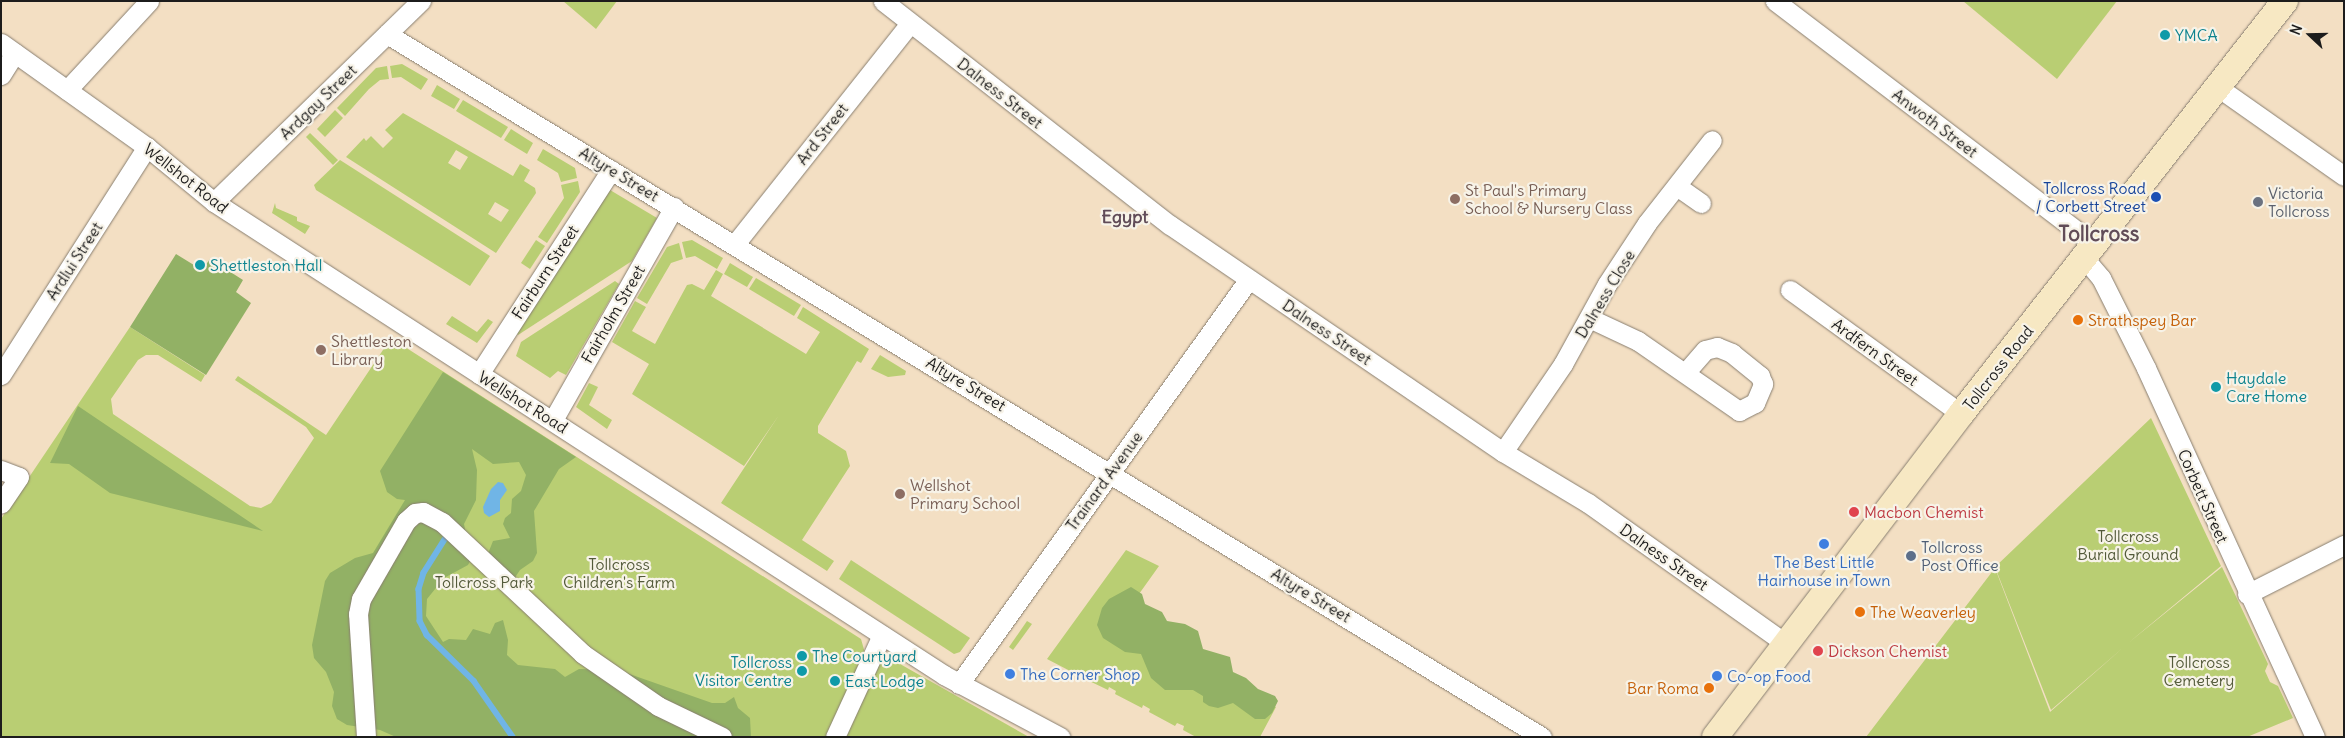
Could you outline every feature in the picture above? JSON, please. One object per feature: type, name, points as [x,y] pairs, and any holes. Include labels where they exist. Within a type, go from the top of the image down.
[{"type":"street","points":[[67,90],[149,1]]},
{"type":"street","name":"Ardgay Street","points":[[214,202],[421,1]]},
{"type":"street","name":"Dalness Street","points":[[883,1],[1170,225],[1503,452],[1588,503],[1785,643]]},
{"type":"street","name":"Anwoth Street","points":[[1775,1],[2090,252]]},
{"type":"street","name":"Tollcross Road","points":[[1715,737],[1961,414],[2219,88],[2285,1]]},
{"type":"street","name":"Ard Street","points":[[735,244],[910,23]]},
{"type":"street","name":"Altyre Street","points":[[388,34],[1542,737]]},
{"type":"street","points":[[1,75],[8,48]]},
{"type":"street","name":"Wellshot Road","points":[[8,48],[147,147],[214,202],[882,635],[960,684],[1060,737]]},
{"type":"street","points":[[2219,88],[2344,176]]},
{"type":"street","name":"Dalness Close","points":[[1503,452],[1563,364],[1607,284],[1648,223],[1678,187],[1712,140]]},
{"type":"street","name":"Ardlui Street","points":[[1,375],[147,147]]},
{"type":"street","name":"Fairburn Street","points":[[479,374],[611,170]]},
{"type":"street","points":[[1678,187],[1701,203]]},
{"type":"street","name":"Fairholm Street","points":[[552,420],[674,207]]},
{"type":"street","name":"Corbett Street","points":[[2090,252],[2146,368],[2247,594],[2315,737]]},
{"type":"street","name":"Trainard Avenue","points":[[960,684],[1249,279]]},
{"type":"street","name":"Ardfern Street","points":[[1790,290],[1961,414]]},
{"type":"street","points":[[1589,318],[1638,341],[1685,373]]},
{"type":"street","points":[[1,470],[19,477],[1,504]]},
{"type":"street","points":[[366,737],[358,614],[361,599],[406,521],[415,513],[423,512],[442,522],[583,654],[658,706],[722,737]]},
{"type":"street","points":[[2247,594],[2344,545]]},
{"type":"street","points":[[835,737],[882,635]]},
{"type":"green space","points":[[563,1],[617,1],[596,29]]},
{"type":"green space","points":[[1963,1],[2117,1],[2057,79]]},
{"type":"green space","points":[[402,64],[428,79],[421,90],[401,77],[392,78],[390,66]]},
{"type":"green space","points":[[387,66],[389,79],[380,80],[369,89],[345,116],[337,108],[376,68]]},
{"type":"green space","points":[[437,85],[460,99],[454,109],[431,96]]},
{"type":"green space","points":[[463,100],[508,127],[501,138],[456,111]]},
{"type":"green space","points":[[335,110],[343,118],[325,137],[317,129]]},
{"type":"green space","points":[[403,113],[513,176],[520,164],[530,170],[524,181],[535,188],[536,193],[496,253],[346,157],[364,138],[366,141],[371,136],[383,148],[393,138],[385,130]],"holes":[[[456,150],[468,157],[460,170],[448,163]],[[495,202],[509,210],[501,222],[488,214]]]},
{"type":"green space","points":[[511,129],[533,143],[527,154],[504,140]]},
{"type":"green space","points":[[310,133],[338,160],[333,165],[306,137]]},
{"type":"green space","points":[[543,149],[575,168],[577,178],[561,182],[558,173],[537,160]]},
{"type":"green space","points":[[340,160],[490,256],[470,286],[316,190],[314,185]]},
{"type":"green space","points":[[578,181],[580,192],[547,243],[538,237],[564,198],[561,185]]},
{"type":"green space","points":[[610,190],[657,218],[632,261],[518,335],[516,333]]},
{"type":"green space","points":[[275,203],[276,208],[297,217],[297,221],[310,226],[305,234],[272,213]]},
{"type":"green space","points":[[536,240],[545,246],[530,269],[521,263]]},
{"type":"green space","points":[[692,240],[723,258],[717,269],[695,256],[686,258],[682,242]]},
{"type":"green space","points":[[679,243],[683,259],[671,263],[647,304],[637,298],[667,247]]},
{"type":"green space","points":[[176,254],[202,270],[210,259],[243,280],[236,292],[251,303],[206,375],[130,327]]},
{"type":"green space","points":[[730,263],[753,277],[747,287],[724,274]]},
{"type":"green space","points":[[716,270],[723,274],[711,296],[806,354],[820,332],[797,318],[803,307],[869,349],[861,363],[857,361],[818,426],[818,433],[846,451],[850,466],[802,540],[834,561],[827,571],[721,503],[779,415],[744,466],[632,394],[649,364],[612,342],[635,301],[646,307],[632,331],[655,344],[687,285],[692,284],[704,290]]},
{"type":"green space","points":[[756,278],[801,305],[794,316],[749,289]]},
{"type":"green space","points":[[615,281],[619,284],[566,375],[558,371],[550,378],[516,356],[521,342]]},
{"type":"green space","points":[[452,316],[477,332],[488,319],[493,322],[477,343],[446,324]]},
{"type":"green space","name":"Tollcross Park","points":[[130,327],[205,375],[201,382],[158,355],[146,355],[138,360],[111,399],[113,414],[250,506],[261,508],[271,503],[314,438],[306,427],[235,380],[238,376],[326,435],[389,341],[392,343],[394,340],[861,639],[865,653],[882,660],[893,660],[1029,737],[1,737],[1,519]]},
{"type":"green space","points":[[880,355],[906,371],[905,375],[888,377],[871,369]]},
{"type":"green space","points":[[443,372],[576,457],[559,469],[534,511],[537,553],[533,561],[520,570],[512,582],[487,556],[493,541],[510,538],[503,524],[505,518],[511,513],[512,499],[521,491],[526,475],[519,462],[493,464],[472,449],[477,470],[476,500],[464,524],[471,559],[468,565],[444,578],[427,599],[426,616],[443,642],[449,639],[466,640],[473,629],[490,634],[495,623],[503,620],[508,640],[507,655],[518,665],[555,669],[565,677],[579,669],[618,670],[712,703],[725,703],[734,697],[738,708],[750,718],[751,737],[396,737],[380,730],[347,725],[337,719],[332,706],[334,692],[326,672],[314,658],[312,645],[325,581],[330,573],[355,558],[373,553],[405,500],[397,499],[387,492],[380,471]]},
{"type":"green space","points":[[589,383],[598,387],[589,405],[612,420],[607,429],[576,407]]},
{"type":"green space","points":[[78,406],[263,531],[110,493],[69,464],[50,463]]},
{"type":"green space","points":[[2151,418],[2221,566],[2127,644],[2222,567],[2268,664],[2265,671],[2270,682],[2278,686],[2293,718],[2247,737],[1866,737],[1995,568],[2050,712],[2125,646],[2051,710],[1995,567]]},
{"type":"green space","points":[[1126,550],[1159,566],[1119,622],[1276,707],[1260,737],[1196,737],[1183,730],[1184,726],[1177,723],[1175,726],[1149,712],[1150,709],[1143,705],[1142,708],[1115,694],[1116,691],[1109,687],[1108,690],[1081,677],[1082,673],[1076,670],[1074,673],[1047,659]]},
{"type":"green space","points":[[851,560],[970,638],[960,652],[954,654],[839,579]]},
{"type":"green space","points":[[1131,587],[1142,594],[1145,604],[1162,612],[1167,621],[1185,624],[1198,631],[1203,649],[1230,657],[1233,672],[1246,678],[1258,689],[1275,696],[1278,701],[1272,713],[1265,719],[1255,719],[1233,703],[1218,708],[1209,706],[1203,702],[1203,696],[1193,690],[1165,690],[1151,678],[1141,654],[1125,652],[1103,638],[1097,625],[1102,608],[1109,599]]},
{"type":"green space","points":[[1027,621],[1032,624],[1013,650],[1009,647]]},
{"type":"water","points":[[498,482],[503,483],[507,490],[500,500],[500,511],[489,517],[484,513],[483,507],[491,489]]},
{"type":"waterway","points":[[448,535],[424,573],[419,589],[420,621],[427,635],[474,681],[513,737]]},
{"type":"place","name":"YMCA","points":[[2165,35]]},
{"type":"place","name":"Tollcross Road / Corbett Street","points":[[2156,197]]},
{"type":"place","name":"St Paul's Primary School & Nursery Class","points":[[1455,199]]},
{"type":"place","name":"Victoria Tollcross","points":[[2258,202]]},
{"type":"place","name":"Shettleston Hall","points":[[200,265]]},
{"type":"place","name":"Strathspey Bar","points":[[2078,320]]},
{"type":"place","name":"Shettleston Library","points":[[321,350]]},
{"type":"place","name":"Haydale Care Home","points":[[2216,387]]},
{"type":"place","name":"Wellshot Primary School","points":[[900,494]]},
{"type":"place","name":"Macbon Chemist","points":[[1854,512]]},
{"type":"place","name":"The Best Little Hairhouse in Town","points":[[1824,544]]},
{"type":"place","name":"Tollcross Post Office","points":[[1911,556]]},
{"type":"place","name":"The Weaverley","points":[[1860,612]]},
{"type":"place","name":"Dickson Chemist","points":[[1818,651]]},
{"type":"place","name":"The Courtyard","points":[[802,656]]},
{"type":"place","name":"Tollcross Visitor Centre","points":[[802,671]]},
{"type":"place","name":"The Corner Shop","points":[[1010,674]]},
{"type":"place","name":"Co-op Food","points":[[1717,676]]},
{"type":"place","name":"East Lodge","points":[[835,681]]},
{"type":"place","name":"Bar Roma","points":[[1709,688]]},
{"type":"district","name":"Egypt","points":[[1125,217]]},
{"type":"district","name":"Tollcross","points":[[2099,234]]},
{"type":"park label","name":"Tollcross Burial Ground","points":[[2128,545]]},
{"type":"park label","name":"Tollcross Children's Farm","points":[[619,573]]},
{"type":"park label","name":"Tollcross Cemetery","points":[[2199,671]]}]
